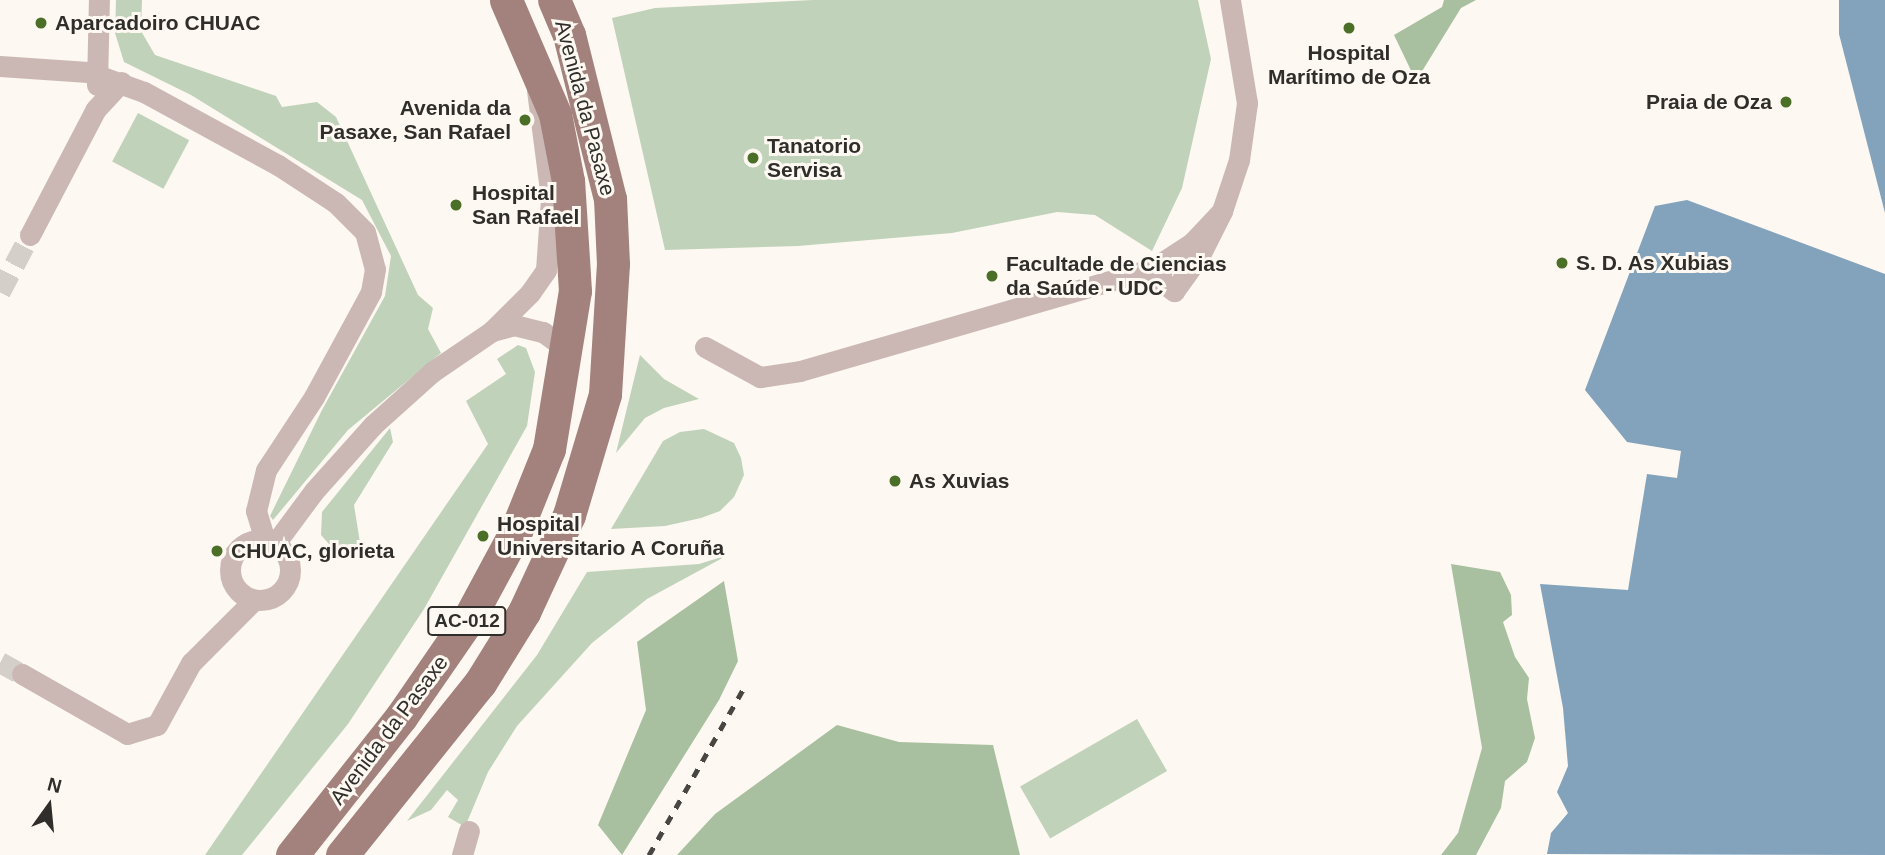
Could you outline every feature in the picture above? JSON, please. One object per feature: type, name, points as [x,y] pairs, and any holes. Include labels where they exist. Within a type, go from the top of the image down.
[{"type":"main road","name":"Avenida da Pasaxe","points":[[292,855],[436,669],[495,572],[549,449],[568,350],[575,291],[568,181],[555,114],[506,0]]},
{"type":"main road","name":"Avenida da Pasaxe","points":[[342,855],[480,683],[524,612],[569,515],[605,394],[613,264],[610,199],[569,35],[554,0]]},
{"type":"street","points":[[96,109],[99,0]]},
{"type":"street","points":[[1165,261],[1159,280],[1174,291],[1200,255],[1222,211],[1239,160],[1247,103],[1230,0]]},
{"type":"street","points":[[254,600],[238,592],[229,568],[231,558],[245,543],[269,542],[399,400],[492,331],[530,293],[546,270],[551,198],[536,66]]},
{"type":"street","points":[[2,68],[99,75],[121,82],[278,165],[336,204],[365,232],[375,269],[371,292],[314,397],[266,470],[256,510],[269,542],[289,562],[287,583],[276,596],[254,600],[191,663],[157,725],[127,734],[22,674]]},
{"type":"street","points":[[30,235],[96,109],[121,82]]},
{"type":"street","points":[[705,347],[743,371],[778,376],[1152,269],[1192,243],[1222,211]]},
{"type":"street","points":[[492,331],[514,325],[543,331],[568,350]]},
{"type":"street","points":[[462,855],[469,831]]},
{"type":"green space","points":[[116,0],[142,0],[141,31],[155,55],[276,96],[282,107],[317,102],[336,117],[418,295],[433,308],[428,329],[441,353],[348,430],[273,520],[270,516],[322,410],[385,296],[391,256],[362,200],[191,95],[124,62],[115,33]]},
{"type":"green space","points":[[813,0],[1198,0],[1211,59],[1182,188],[1152,251],[1095,215],[1057,212],[952,233],[798,246],[665,250],[612,18],[655,8]]},
{"type":"green space","points":[[1444,0],[1476,0],[1461,8],[1416,81],[1394,35],[1442,7]]},
{"type":"green space","points":[[138,113],[189,140],[163,189],[112,162]]},
{"type":"green space","points":[[518,345],[526,348],[535,372],[527,426],[424,609],[348,724],[242,855],[205,855],[488,444],[466,401],[506,374],[497,359]]},
{"type":"green space","points":[[640,355],[664,379],[699,399],[664,408],[645,418],[616,453]]},
{"type":"green space","points":[[390,428],[393,442],[354,505],[361,549],[329,544],[321,535],[322,512]]},
{"type":"green space","points":[[704,429],[734,443],[741,458],[744,475],[734,497],[720,511],[701,518],[665,526],[611,529],[663,441],[680,432]]},
{"type":"green space","points":[[728,555],[647,599],[592,643],[517,726],[488,772],[465,827],[448,817],[458,800],[447,790],[431,810],[407,821],[537,655],[587,572],[699,564]]},
{"type":"green space","points":[[1451,564],[1500,572],[1511,595],[1512,615],[1503,622],[1515,657],[1529,678],[1527,699],[1535,738],[1527,762],[1505,781],[1501,808],[1476,855],[1441,855],[1458,833],[1482,748]]},
{"type":"green space","points":[[724,581],[738,661],[719,700],[622,855],[598,825],[646,710],[637,642]]},
{"type":"green space","points":[[1137,719],[1167,771],[1050,838],[1020,786]]},
{"type":"green space","points":[[837,725],[899,742],[993,745],[1020,855],[677,855],[715,814]]},
{"type":"water","points":[[1839,0],[1885,0],[1885,213],[1839,34]]},
{"type":"water","points":[[1687,200],[1885,274],[1885,855],[1547,854],[1551,833],[1568,813],[1557,792],[1568,766],[1563,708],[1540,584],[1628,590],[1647,474],[1677,478],[1681,451],[1627,442],[1585,390],[1655,206]]},
{"type":"tunnel","points":[[0,292],[30,235]]},
{"type":"tunnel","points":[[0,662],[22,674]]},
{"type":"railway","points":[[649,855],[746,684]]},
{"type":"place","name":"Aparcadoiro CHUAC","points":[[41,23]]},
{"type":"place","name":"Hospital Marítimo de Oza","points":[[1349,28]]},
{"type":"place","name":"Praia de Oza","points":[[1786,102]]},
{"type":"place","name":"Avenida da Pasaxe, San Rafael","points":[[525,120]]},
{"type":"place","name":"Tanatorio Servisa","points":[[753,158]]},
{"type":"place","name":"Hospital San Rafael","points":[[456,205]]},
{"type":"place","name":"S. D. As Xubias","points":[[1562,263]]},
{"type":"place","name":"Facultade de Ciencias da Saúde - UDC","points":[[992,276]]},
{"type":"place","name":"As Xuvias","points":[[895,481]]},
{"type":"place","name":"Hospital Universitario A Coruña","points":[[483,536]]},
{"type":"place","name":"CHUAC, glorieta","points":[[217,551]]}]
